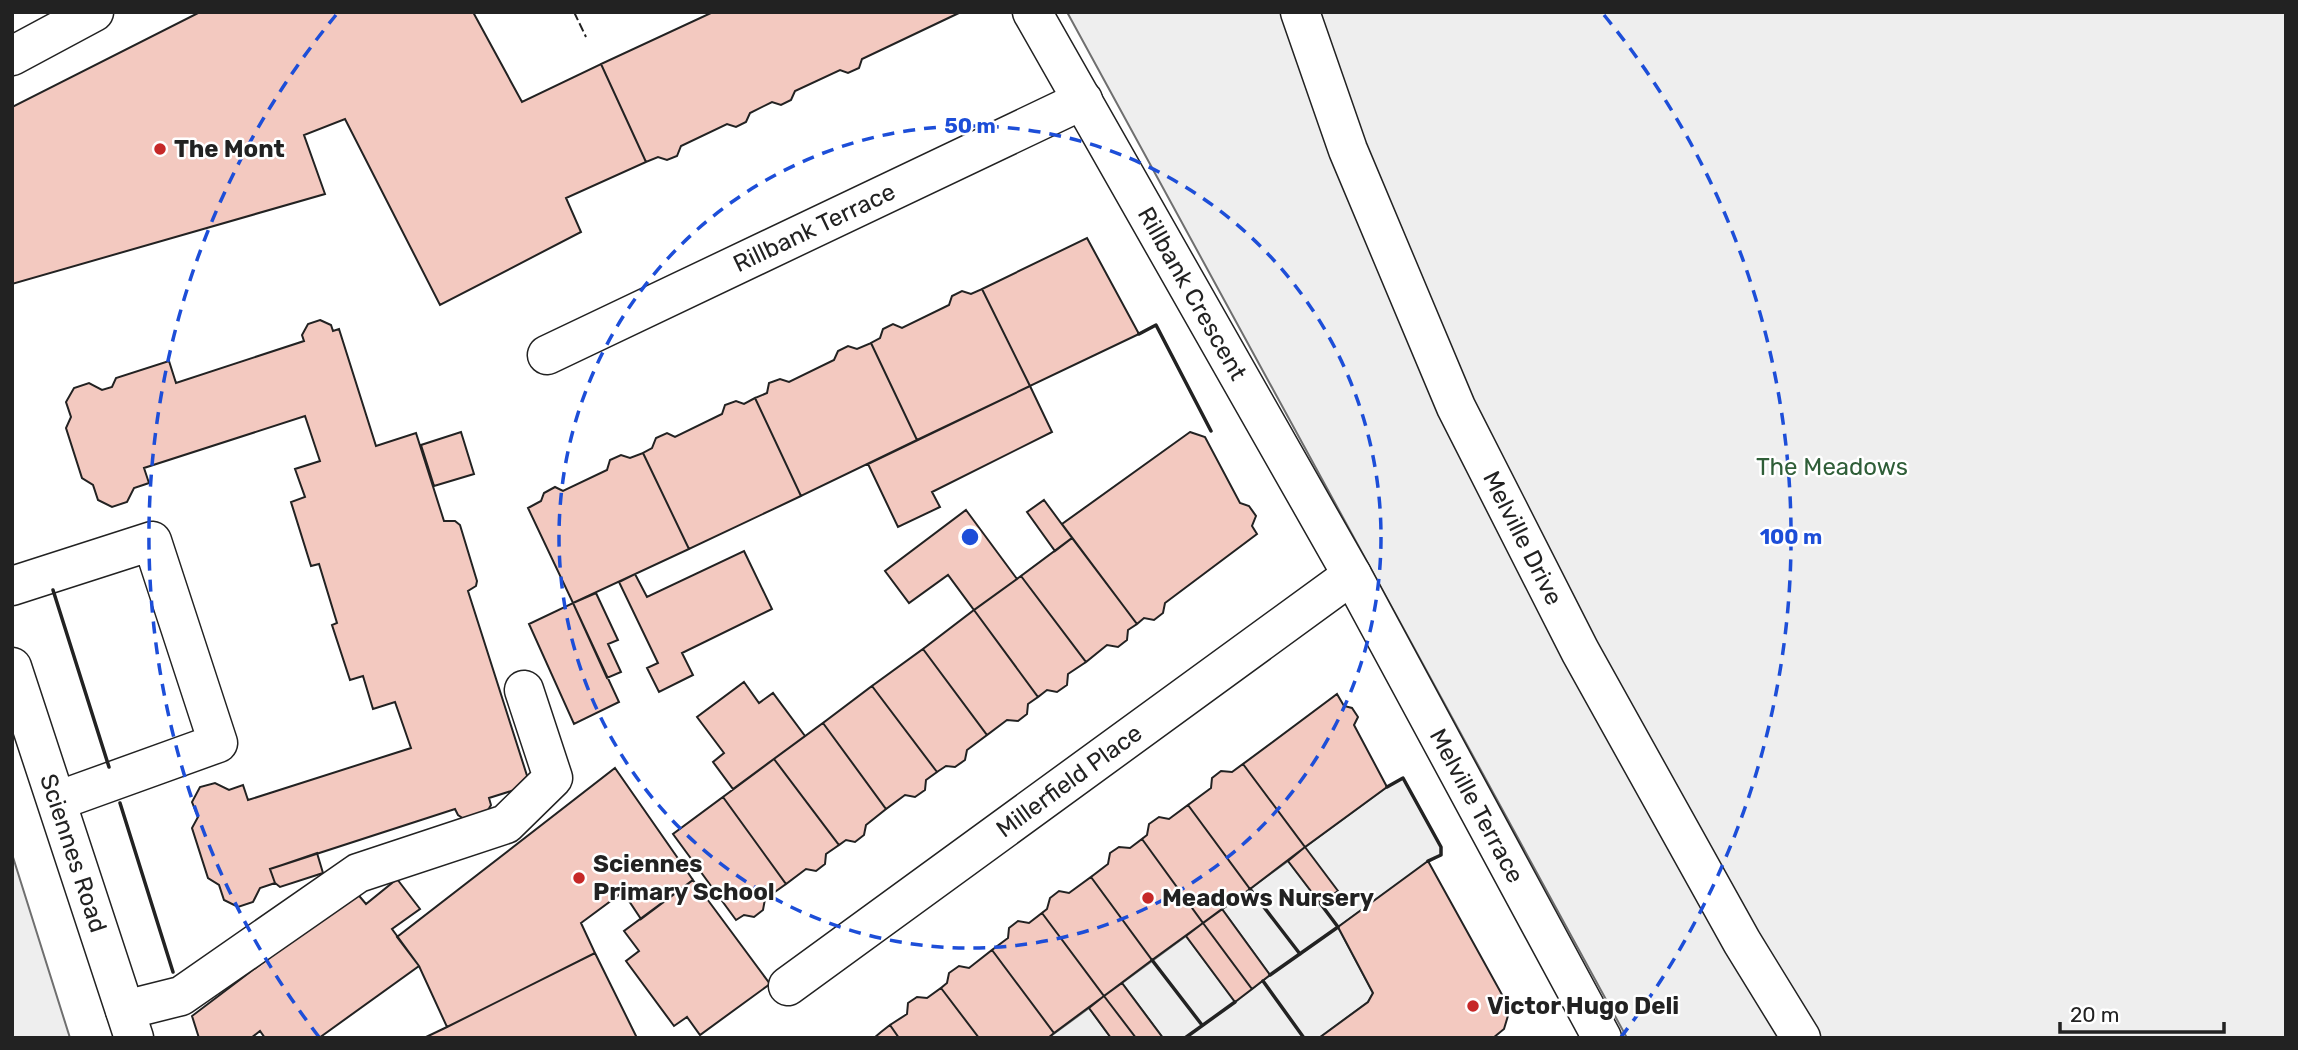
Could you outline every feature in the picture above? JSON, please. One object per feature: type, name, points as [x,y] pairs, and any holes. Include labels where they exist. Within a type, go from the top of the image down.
[{"type":"street","points":[[12,56],[94,12]]},
{"type":"street","name":"Rillbank Crescent","points":[[1032,12],[1352,575]]},
{"type":"street","name":"Melville Drive","points":[[1300,12],[1348,150],[1456,407],[1580,651],[1742,942],[1801,1038]]},
{"type":"street","name":"Rillbank Terrace","points":[[547,355],[1083,100]]},
{"type":"street","points":[[12,586],[152,541],[218,743],[57,801]]},
{"type":"street","name":"Millerfield Place","points":[[788,986],[1352,575]]},
{"type":"street","name":"Melville Terrace","points":[[1352,575],[1602,1038]]},
{"type":"street","name":"Sciennes Road","points":[[12,667],[130,1024]]},
{"type":"street","points":[[130,1024],[181,996],[358,873],[506,824],[553,778],[524,690]]},
{"type":"green space","name":"The Meadows","points":[[1067,12],[2286,12],[2286,1038],[1627,1038]]},
{"type":"green space","points":[[1403,778],[1441,847],[1441,855],[1338,927],[1373,993],[1368,1002],[1319,1038],[1163,1038],[1122,983],[1186,936],[1235,1001],[1270,975],[1222,909],[1288,861],[1320,903],[1305,847]]},
{"type":"green space","points":[[12,854],[70,1038],[12,1038]]},
{"type":"green space","points":[[1089,1008],[1111,1038],[1048,1038]]},
{"type":"building","name":"The Mont","points":[[200,12],[473,12],[522,102],[601,64],[646,162],[566,198],[581,232],[440,305],[345,119],[304,135],[325,194],[12,284],[12,107]]},
{"type":"building","points":[[713,12],[961,12],[862,59],[859,68],[848,73],[840,70],[795,91],[791,100],[781,105],[772,102],[750,113],[746,122],[736,127],[727,124],[681,146],[677,156],[667,160],[658,157],[646,162],[601,64]]},
{"type":"building","points":[[1087,238],[1139,334],[1030,386],[982,289]]},
{"type":"building","points":[[982,289],[1030,386],[917,440],[871,343],[880,338],[883,329],[893,324],[902,328],[949,305],[952,296],[962,291],[971,294]]},
{"type":"building","points":[[320,320],[331,325],[333,331],[339,329],[376,446],[416,433],[444,521],[455,521],[460,525],[477,581],[476,586],[468,591],[530,785],[489,798],[491,805],[485,815],[467,821],[458,815],[455,809],[270,869],[275,883],[260,888],[253,902],[238,907],[224,900],[219,885],[208,878],[192,828],[198,817],[192,802],[200,787],[215,783],[229,790],[243,785],[248,800],[411,748],[395,702],[373,709],[363,676],[350,680],[332,625],[337,623],[319,564],[311,566],[291,502],[305,497],[295,469],[320,461],[305,416],[144,468],[149,483],[134,488],[127,502],[112,507],[98,500],[93,485],[82,478],[66,428],[71,417],[66,402],[74,388],[89,383],[102,390],[112,387],[116,378],[169,361],[176,383],[304,341],[302,335],[308,324]]},
{"type":"building","points":[[871,343],[917,440],[801,496],[755,398],[767,393],[769,383],[780,379],[789,382],[834,360],[838,351],[848,346],[857,349]]},
{"type":"building","points":[[1030,386],[1052,432],[932,492],[940,507],[898,527],[868,464]]},
{"type":"building","points":[[755,398],[801,496],[689,549],[643,453],[652,448],[656,438],[667,433],[675,437],[722,414],[725,405],[736,401],[744,404]]},
{"type":"building","points":[[461,432],[474,474],[434,486],[421,445]]},
{"type":"building","points":[[1190,432],[1205,437],[1240,503],[1249,506],[1256,516],[1252,526],[1257,534],[1165,603],[1163,613],[1154,620],[1144,618],[1137,624],[1062,524]]},
{"type":"building","points":[[643,453],[689,549],[573,603],[528,508],[541,501],[544,493],[555,487],[563,491],[607,470],[610,460],[621,455],[630,458]]},
{"type":"building","points":[[1044,500],[1072,538],[1055,551],[1027,512]]},
{"type":"building","points":[[966,510],[1017,579],[974,610],[948,575],[909,603],[885,571]]},
{"type":"building","points":[[1072,538],[1137,624],[1128,630],[1127,640],[1118,647],[1107,645],[1086,662],[1021,576]]},
{"type":"building","points":[[744,551],[772,609],[682,653],[693,675],[659,692],[647,668],[658,663],[619,582],[635,574],[647,597]]},
{"type":"building","points":[[1021,576],[1086,662],[1068,674],[1067,685],[1057,692],[1047,690],[1038,697],[974,610]]},
{"type":"building","points":[[596,593],[618,640],[608,644],[621,672],[607,678],[573,603]]},
{"type":"building","points":[[573,603],[619,702],[574,724],[529,624]]},
{"type":"building","points":[[974,610],[1038,697],[1028,704],[1027,714],[1018,721],[1007,720],[987,735],[923,649]]},
{"type":"building","points":[[923,649],[987,735],[967,750],[965,760],[955,767],[946,766],[937,772],[872,686]]},
{"type":"building","points":[[744,682],[759,703],[773,693],[805,736],[733,789],[713,762],[724,753],[697,717]]},
{"type":"building","points":[[872,686],[937,772],[926,780],[925,790],[915,797],[905,795],[886,809],[823,723]]},
{"type":"building","points":[[1337,694],[1344,706],[1352,708],[1358,717],[1354,725],[1387,787],[1305,847],[1243,764]]},
{"type":"building","points":[[823,723],[886,809],[866,825],[864,835],[855,842],[846,840],[839,845],[774,759]]},
{"type":"building","points":[[774,759],[839,845],[826,854],[825,864],[816,871],[806,869],[786,884],[723,797]]},
{"type":"building","points":[[1243,764],[1305,847],[1250,889],[1188,805],[1211,788],[1212,778],[1221,771],[1232,772]]},
{"type":"building","points":[[615,768],[693,880],[641,919],[623,892],[581,923],[595,953],[447,1027],[419,966],[397,937]]},
{"type":"building","points":[[723,797],[786,884],[765,899],[763,910],[754,917],[744,915],[736,920],[673,834]]},
{"type":"building","points":[[1188,805],[1250,889],[1203,923],[1142,839],[1147,835],[1149,824],[1159,817],[1169,819]]},
{"type":"building","points":[[1142,839],[1203,923],[1152,960],[1091,877],[1108,864],[1110,853],[1119,847],[1130,848]]},
{"type":"building","points":[[1305,847],[1338,891],[1320,903],[1288,861]]},
{"type":"building","points":[[317,853],[323,873],[280,887],[275,883],[270,869]]},
{"type":"building","points":[[1428,861],[1510,1009],[1504,1029],[1493,1038],[1319,1038],[1368,1002],[1373,993],[1338,927]]},
{"type":"building","points":[[1091,877],[1152,960],[1104,996],[1042,913],[1047,909],[1050,898],[1059,891],[1069,893]]},
{"type":"building","points":[[397,879],[420,909],[392,929],[419,966],[319,1038],[265,1038],[260,1031],[251,1038],[199,1038],[192,1016],[356,892],[366,904]]},
{"type":"building","points":[[693,880],[770,984],[700,1035],[687,1017],[674,1026],[626,961],[639,951],[624,931]]},
{"type":"building","points":[[1222,909],[1270,975],[1252,989],[1203,923]]},
{"type":"building","points":[[1042,913],[1104,996],[1054,1033],[992,950],[1008,938],[1009,928],[1018,921],[1029,923]]},
{"type":"building","points":[[1203,923],[1252,989],[1235,1002],[1186,936]]},
{"type":"building","points":[[992,950],[1054,1033],[1048,1038],[979,1038],[941,988],[947,983],[949,973],[959,966],[969,968]]},
{"type":"building","points":[[595,953],[637,1038],[424,1038],[447,1027]]},
{"type":"building","points":[[1122,983],[1163,1038],[1136,1038],[1104,996]]},
{"type":"building","points":[[941,988],[979,1038],[899,1038],[890,1025],[907,1014],[908,1003],[917,997],[927,998]]},
{"type":"building","points":[[1104,996],[1136,1038],[1111,1038],[1089,1008]]},
{"type":"building","points":[[890,1025],[899,1038],[874,1038],[881,1032]]},
{"type":"fence","points":[[574,12],[586,37]]},
{"type":"wall","points":[[1139,334],[1156,325],[1211,431]]},
{"type":"wall","points":[[53,590],[109,767]]},
{"type":"wall","points":[[1387,787],[1403,778],[1441,847],[1441,855],[1428,861]]},
{"type":"wall","points":[[120,803],[173,972]]},
{"type":"wall","points":[[1250,889],[1300,954]]},
{"type":"wall","points":[[1270,975],[1338,927],[1320,903]]},
{"type":"wall","points":[[1152,960],[1202,1025]]},
{"type":"wall","points":[[1263,981],[1304,1038]]},
{"type":"wall","points":[[1185,1038],[1235,1002]]},
{"type":"place","name":"The Mont","points":[[160,149]]},
{"type":"place","name":"Sciennes Primary School","points":[[579,878]]},
{"type":"place","name":"Meadows Nursery","points":[[1148,898]]},
{"type":"place","name":"Victor Hugo Deli","points":[[1473,1006]]}]
